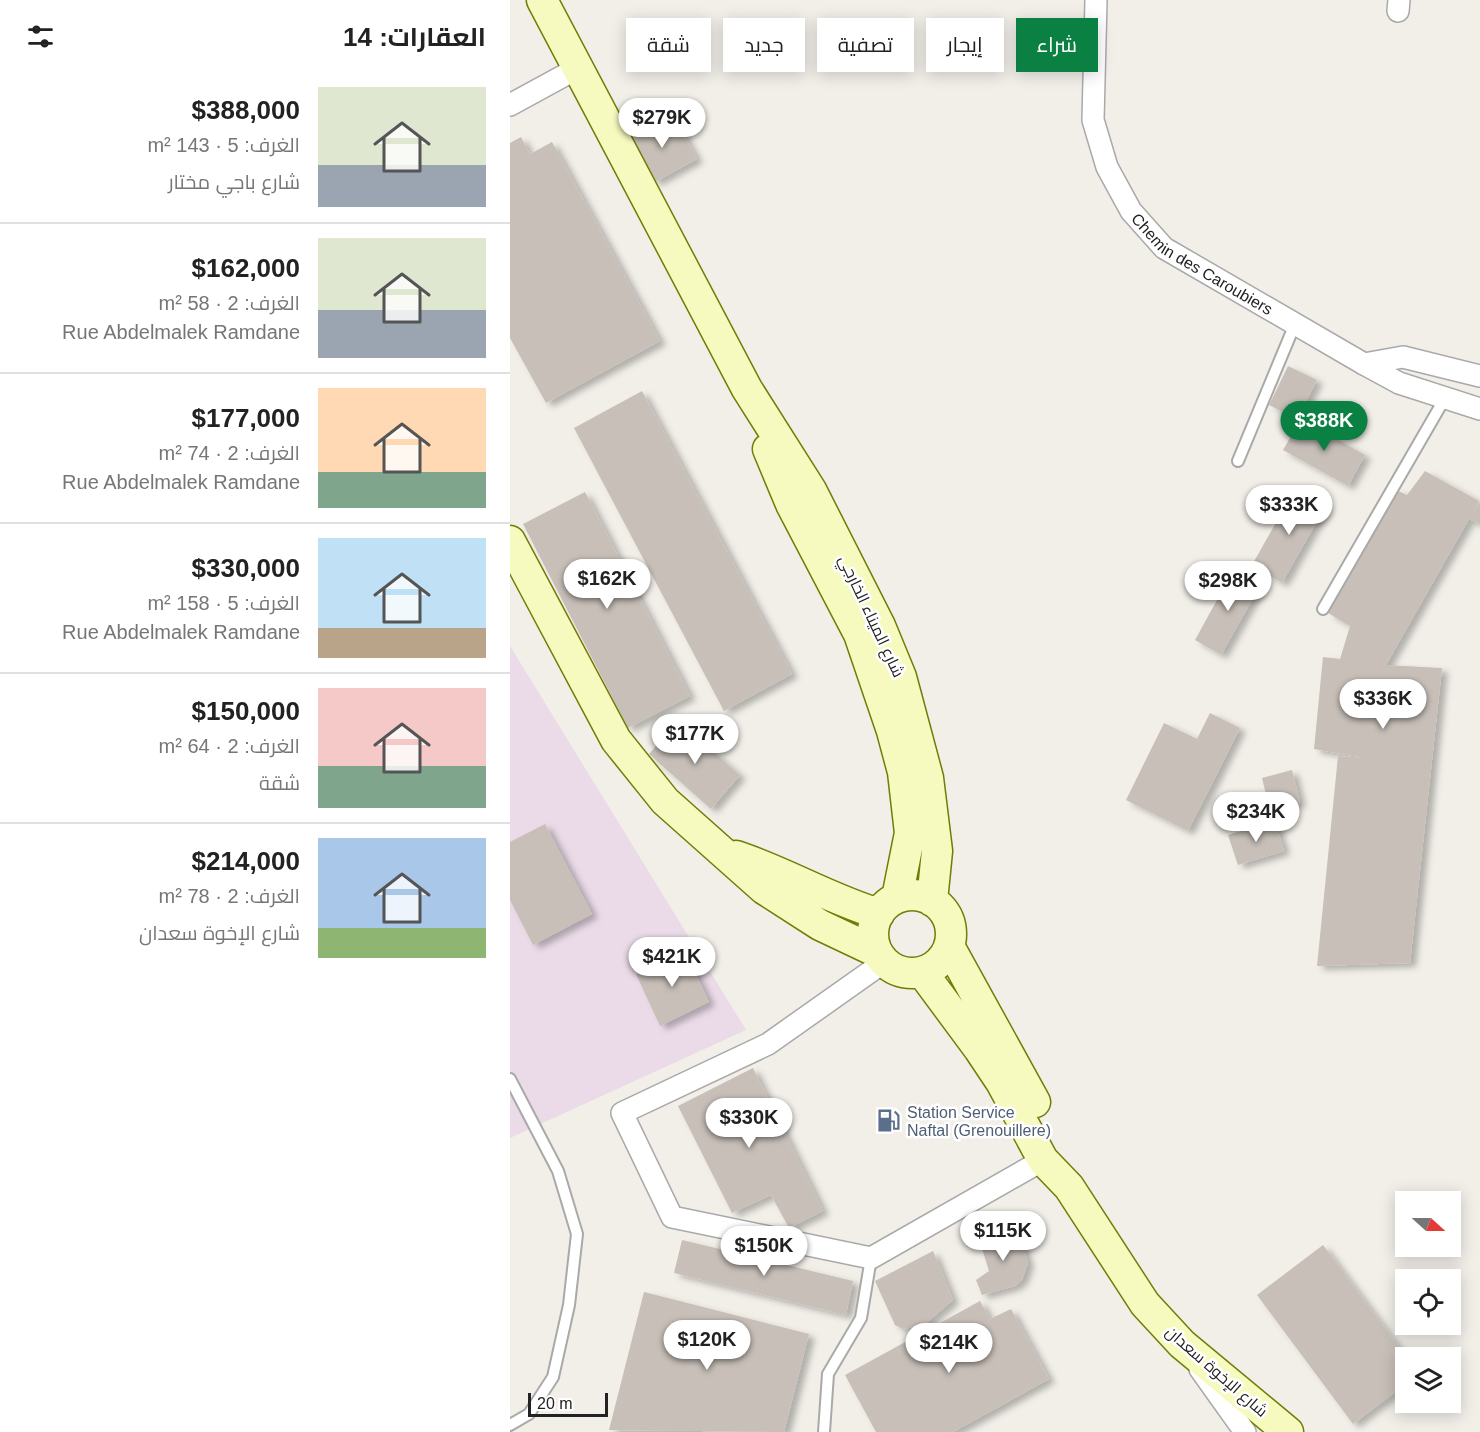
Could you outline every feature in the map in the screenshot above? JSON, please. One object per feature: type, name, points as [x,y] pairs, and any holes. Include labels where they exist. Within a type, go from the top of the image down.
[{"type":"street","name":"شارع الميناء الخارجي","points":[[542,0],[576,69],[747,389],[811,490],[880,626],[901,676],[919,739],[934,811],[937,851],[932,901]]},
{"type":"street","name":"Chemin des Caroubiers","points":[[1096,0],[1093,120],[1107,168],[1131,211],[1164,248],[1399,383],[1480,409]]},
{"type":"street","points":[[510,105],[576,69]]},
{"type":"street","points":[[1364,364],[1403,357],[1480,376]]},
{"type":"street","name":"شارع الميناء الخارجي","points":[[747,389],[772,461],[791,504],[859,634],[892,731],[903,772],[910,833],[888,906]]},
{"type":"street","points":[[510,541],[616,740],[665,801],[722,852],[764,889],[820,925],[880,957],[902,972],[922,972],[944,957],[950,946],[948,920],[932,901],[909,895],[888,906],[831,897],[775,870],[722,852]]},
{"type":"street","points":[[820,925],[831,897]]},
{"type":"street","points":[[880,957],[873,939],[888,906]]},
{"type":"street","name":"شارع الإخوة سعدان","points":[[950,946],[1061,1150],[1070,1187]]},
{"type":"street","points":[[880,957],[768,1044],[622,1113],[672,1216],[871,1258],[1043,1160]]},
{"type":"street","name":"شارع الإخوة سعدان","points":[[922,972],[950,1007],[1001,1082],[1043,1160],[1070,1187],[1145,1304],[1182,1344],[1288,1432]]},
{"type":"street","points":[[1182,1344],[1245,1432]]},
{"type":"lane","points":[[1238,461],[1295,324]]},
{"type":"lane","points":[[1323,609],[1445,398]]},
{"type":"lane","points":[[510,1079],[558,1172],[577,1234],[569,1305],[553,1377],[529,1414],[510,1425]]},
{"type":"lane","points":[[824,1432],[828,1374],[861,1318],[871,1258]]},
{"type":"shaded area","points":[[510,646],[746,1030],[510,1138]]},
{"type":"building","points":[[672,114],[697,159],[655,182],[626,141]]},
{"type":"building","points":[[521,137],[530,154],[552,142],[660,341],[546,403],[510,338],[510,143]]},
{"type":"building","points":[[1288,366],[1317,380],[1297,419],[1269,405]]},
{"type":"building","points":[[642,391],[792,674],[724,711],[574,428]]},
{"type":"building","points":[[1301,419],[1365,455],[1348,486],[1283,450]]},
{"type":"building","points":[[1425,471],[1479,501],[1473,512],[1480,502],[1480,524],[1469,519],[1386,665],[1442,668],[1410,963],[1317,966],[1338,756],[1365,758],[1314,749],[1323,657],[1340,659],[1350,626],[1328,613],[1396,490],[1407,495]]},
{"type":"building","points":[[1295,489],[1325,507],[1282,583],[1252,565]]},
{"type":"building","points":[[585,492],[690,696],[628,728],[523,524]]},
{"type":"building","points":[[1234,569],[1261,584],[1221,655],[1195,640]]},
{"type":"building","points":[[1210,713],[1240,728],[1188,831],[1126,800],[1164,723],[1197,739]]},
{"type":"building","points":[[678,721],[740,775],[711,809],[649,754]]},
{"type":"building","points":[[1292,770],[1300,803],[1270,811],[1262,778]]},
{"type":"building","points":[[1275,821],[1284,851],[1238,865],[1228,835]]},
{"type":"building","points":[[545,824],[592,914],[533,945],[510,900],[510,842]]},
{"type":"building","points":[[684,950],[709,1002],[660,1026],[636,974]]},
{"type":"building","points":[[753,1068],[823,1211],[789,1228],[771,1195],[732,1213],[678,1106]]},
{"type":"building","points":[[1017,1228],[1028,1263],[1022,1280],[1015,1286],[982,1295],[976,1280],[989,1271],[980,1242]]},
{"type":"building","points":[[682,1240],[853,1281],[846,1315],[674,1273]]},
{"type":"building","points":[[1323,1245],[1399,1347],[1395,1347],[1395,1392],[1353,1424],[1257,1295]]},
{"type":"building","points":[[933,1251],[953,1300],[924,1325],[903,1329],[895,1325],[875,1281]]},
{"type":"building","points":[[644,1292],[809,1334],[784,1432],[609,1430]]},
{"type":"building","points":[[980,1301],[990,1319],[1011,1309],[1049,1379],[953,1432],[876,1432],[845,1375]]},
{"type":"place","name":"Station Service Naftal (Grenouillere)","points":[[889,1121]]}]
